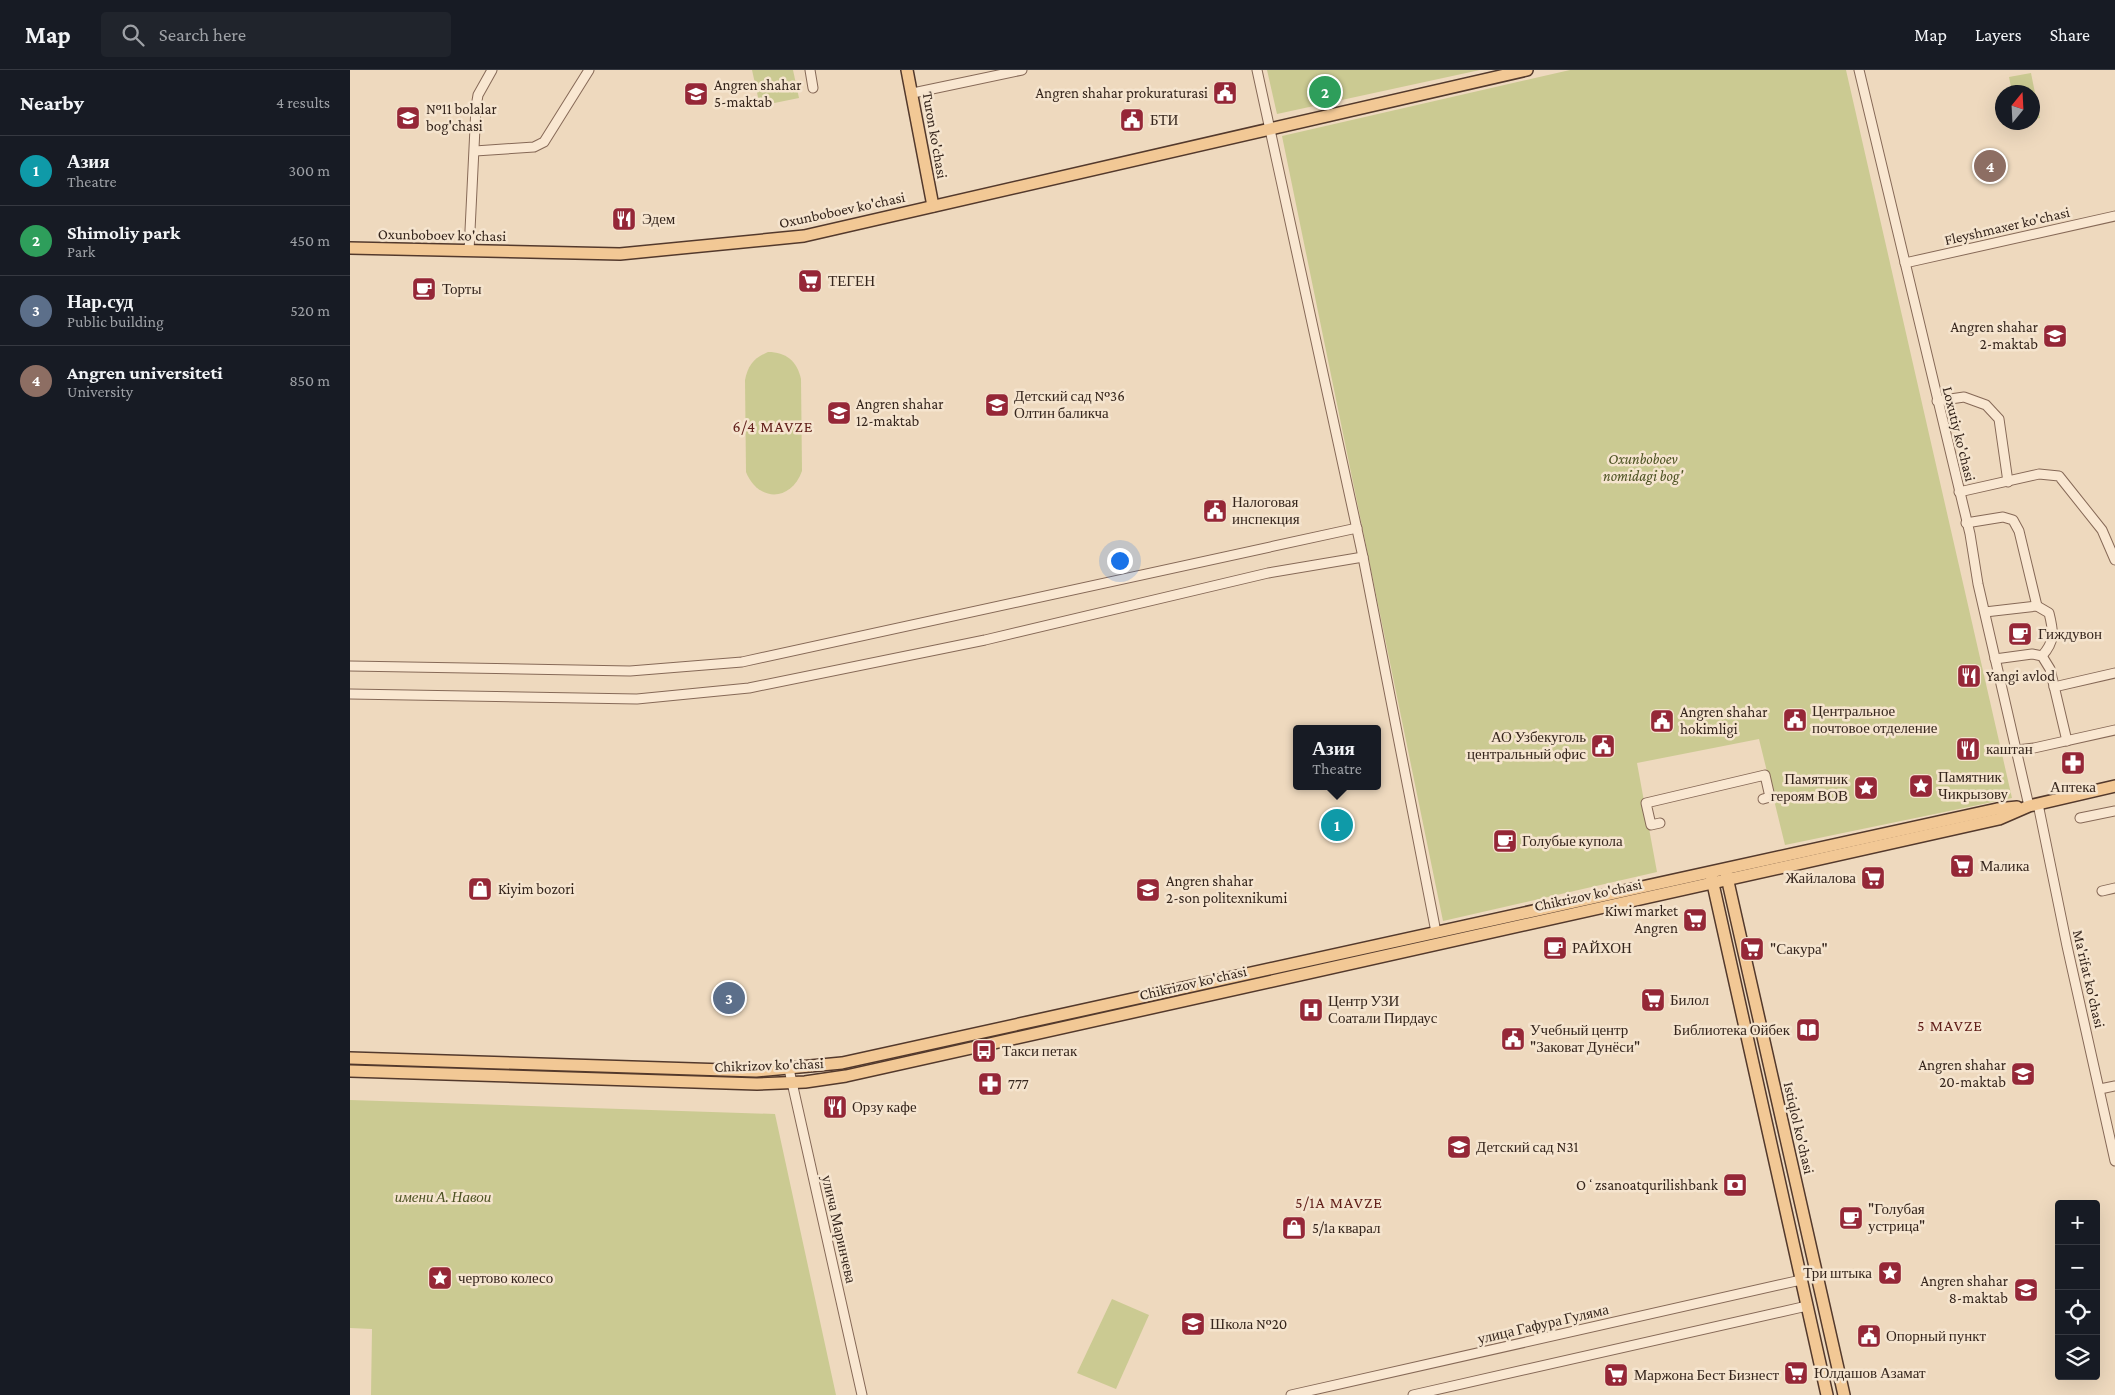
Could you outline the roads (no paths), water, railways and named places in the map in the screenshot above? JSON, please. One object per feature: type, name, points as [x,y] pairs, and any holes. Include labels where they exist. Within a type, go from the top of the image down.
[{"type":"main road","name":"Turon ko'chasi","points":[[907,70],[913,93],[933,206]]},
{"type":"main road","name":"Oxunboboev ko'chasi","points":[[350,248],[620,254],[804,236],[1527,70]]},
{"type":"main road","name":"Chikrizov ko'chasi","points":[[350,1058],[746,1071],[789,1069],[842,1063],[1710,871],[1726,874],[1999,819],[2033,805],[2115,786]]},
{"type":"main road","name":"Istiqlol ko'chasi","points":[[1710,871],[1827,1395]]},
{"type":"main road","name":"Chikrizov ko'chasi","points":[[350,1071],[757,1084],[792,1083],[846,1076],[1674,892],[1713,883],[1726,874]]},
{"type":"main road","name":"Istiqlol ko'chasi","points":[[1726,874],[1844,1395]]},
{"type":"main road","points":[[1672,880],[1674,892]]},
{"type":"main road","points":[[1818,1351],[1834,1348]]},
{"type":"street","points":[[468,251],[478,95],[492,70]]},
{"type":"street","points":[[475,151],[534,147],[544,142],[589,70]]},
{"type":"street","points":[[810,70],[813,88]]},
{"type":"street","points":[[913,93],[1022,70]]},
{"type":"street","points":[[1257,70],[1364,557],[1436,932]]},
{"type":"street","name":"Loxutiy ko'chasi","points":[[1859,70],[1959,492],[1995,659],[2017,750],[2033,805]]},
{"type":"street","name":"Fleyshmaxer ko'chasi","points":[[1905,263],[2115,216]]},
{"type":"street","points":[[1937,401],[1964,397],[1986,405],[1999,419],[2008,482]]},
{"type":"street","points":[[1959,492],[2039,474],[2059,476],[2102,530],[2115,560]]},
{"type":"street","points":[[1966,523],[2003,517],[2013,520],[2019,531],[2037,606]]},
{"type":"street","points":[[350,666],[630,671],[742,662],[1357,528]]},
{"type":"street","points":[[350,694],[637,699],[749,688],[985,640],[1268,573],[1364,557]]},
{"type":"street","points":[[1985,612],[2037,606],[2049,613],[2053,629],[2052,645],[2042,656]]},
{"type":"street","points":[[1995,659],[2032,654],[2042,656],[2050,669],[2067,741]]},
{"type":"street","points":[[2054,687],[2115,672]]},
{"type":"street","points":[[2017,750],[2115,730]]},
{"type":"street","points":[[1660,823],[1650,825],[1646,803],[1765,775],[1770,797],[1763,799]]},
{"type":"street","name":"Ma'rifat ko'chasi","points":[[2033,805],[2100,1089],[2115,1161]]},
{"type":"street","points":[[2080,818],[2115,812]]},
{"type":"street","points":[[2102,891],[2115,888]]},
{"type":"street","name":"улича Маринчева","points":[[789,1069],[862,1395]]},
{"type":"street","points":[[2100,1089],[2115,1086]]},
{"type":"street","name":"улица Гафура Гуляма","points":[[1291,1395],[1801,1280]]},
{"type":"street","points":[[1413,1395],[1807,1306]]},
{"type":"place","name":"Shimoliy park","points":[[1325,92]]},
{"type":"place","name":"Angren shahar prokuraturasi","points":[[1225,93]]},
{"type":"place","name":"Angren shahar 5-maktab","points":[[696,94]]},
{"type":"place","name":"№11 bolalar bog'chasi","points":[[408,118]]},
{"type":"place","name":"БТИ","points":[[1132,120]]},
{"type":"place","name":"Angren universiteti","points":[[1990,166]]},
{"type":"place","name":"Эдем","points":[[624,219]]},
{"type":"place","name":"ТЕГЕН","points":[[810,281]]},
{"type":"place","name":"Торты","points":[[424,289]]},
{"type":"place","name":"Angren shahar 2-maktab","points":[[2055,336]]},
{"type":"place","name":"Детский сад №36 Олтин баликча","points":[[997,405]]},
{"type":"place","name":"Angren shahar 12-maktab","points":[[839,413]]},
{"type":"place","name":"Налоговая инспекция","points":[[1215,511]]},
{"type":"place","name":"Гиждувон","points":[[2020,634]]},
{"type":"place","name":"Yangi avlod","points":[[1969,676]]},
{"type":"place","name":"Центральное почтовое отделение","points":[[1795,720]]},
{"type":"place","name":"Angren shahar hokimligi","points":[[1662,721]]},
{"type":"place","name":"АО Узбекуголь центральный офис","points":[[1603,746]]},
{"type":"place","name":"каштан","points":[[1968,749]]},
{"type":"place","name":"Аптека","points":[[2073,763]]},
{"type":"place","name":"Памятник Чикрызову","points":[[1921,786]]},
{"type":"place","name":"Памятник героям ВОВ","points":[[1866,788]]},
{"type":"place","name":"Азия","points":[[1337,825]]},
{"type":"place","name":"Голубые купола","points":[[1505,841]]},
{"type":"place","name":"Малика","points":[[1962,866]]},
{"type":"place","name":"Жайлалова","points":[[1873,878]]},
{"type":"place","name":"Kiyim bozori","points":[[480,889]]},
{"type":"place","name":"Angren shahar 2-son politexnikumi","points":[[1148,890]]},
{"type":"place","name":"Kiwi market Angren","points":[[1695,920]]},
{"type":"place","name":"РАЙХОН","points":[[1555,948]]},
{"type":"place","name":"\"Сакура\"","points":[[1752,949]]},
{"type":"place","name":"Нар.суд","points":[[729,998]]},
{"type":"place","name":"Билол","points":[[1653,1000]]},
{"type":"place","name":"Центр УЗИ Соатали Пирдаус","points":[[1311,1010]]},
{"type":"place","name":"Библиотека Ойбек","points":[[1808,1030]]},
{"type":"place","name":"Учебный центр \"Заковат Дунёси\"","points":[[1513,1039]]},
{"type":"place","name":"Такси петак","points":[[984,1051]]},
{"type":"place","name":"Angren shahar 20-maktab","points":[[2023,1074]]},
{"type":"place","name":"777","points":[[990,1084]]},
{"type":"place","name":"Орзу кафе","points":[[835,1107]]},
{"type":"place","name":"Детский сад N31","points":[[1459,1147]]},
{"type":"place","name":"Oʻzsanoatqurilishbank","points":[[1735,1185]]},
{"type":"place","name":"\"Голубая устрица\"","points":[[1851,1218]]},
{"type":"place","name":"5/1а кварал","points":[[1294,1228]]},
{"type":"place","name":"Три штыка","points":[[1890,1273]]},
{"type":"place","name":"чертово колесо","points":[[440,1278]]},
{"type":"place","name":"Angren shahar 8-maktab","points":[[2026,1290]]},
{"type":"place","name":"Школа №20","points":[[1193,1324]]},
{"type":"place","name":"Опорный пункт","points":[[1869,1336]]},
{"type":"place","name":"Юлдашов Азамат","points":[[1796,1373]]},
{"type":"place","name":"Маржона Бест Бизнест","points":[[1616,1375]]},
{"type":"district","name":"6/4 MAVZE","points":[[773,426]]},
{"type":"district","name":"5 MAVZE","points":[[1950,1025]]},
{"type":"district","name":"5/1A MAVZE","points":[[1339,1202]]},
{"type":"park label","name":"Oxunboboev nomidagi bog'","points":[[1643,468]]},
{"type":"park label","name":"имени А. Навои","points":[[443,1197]]}]
